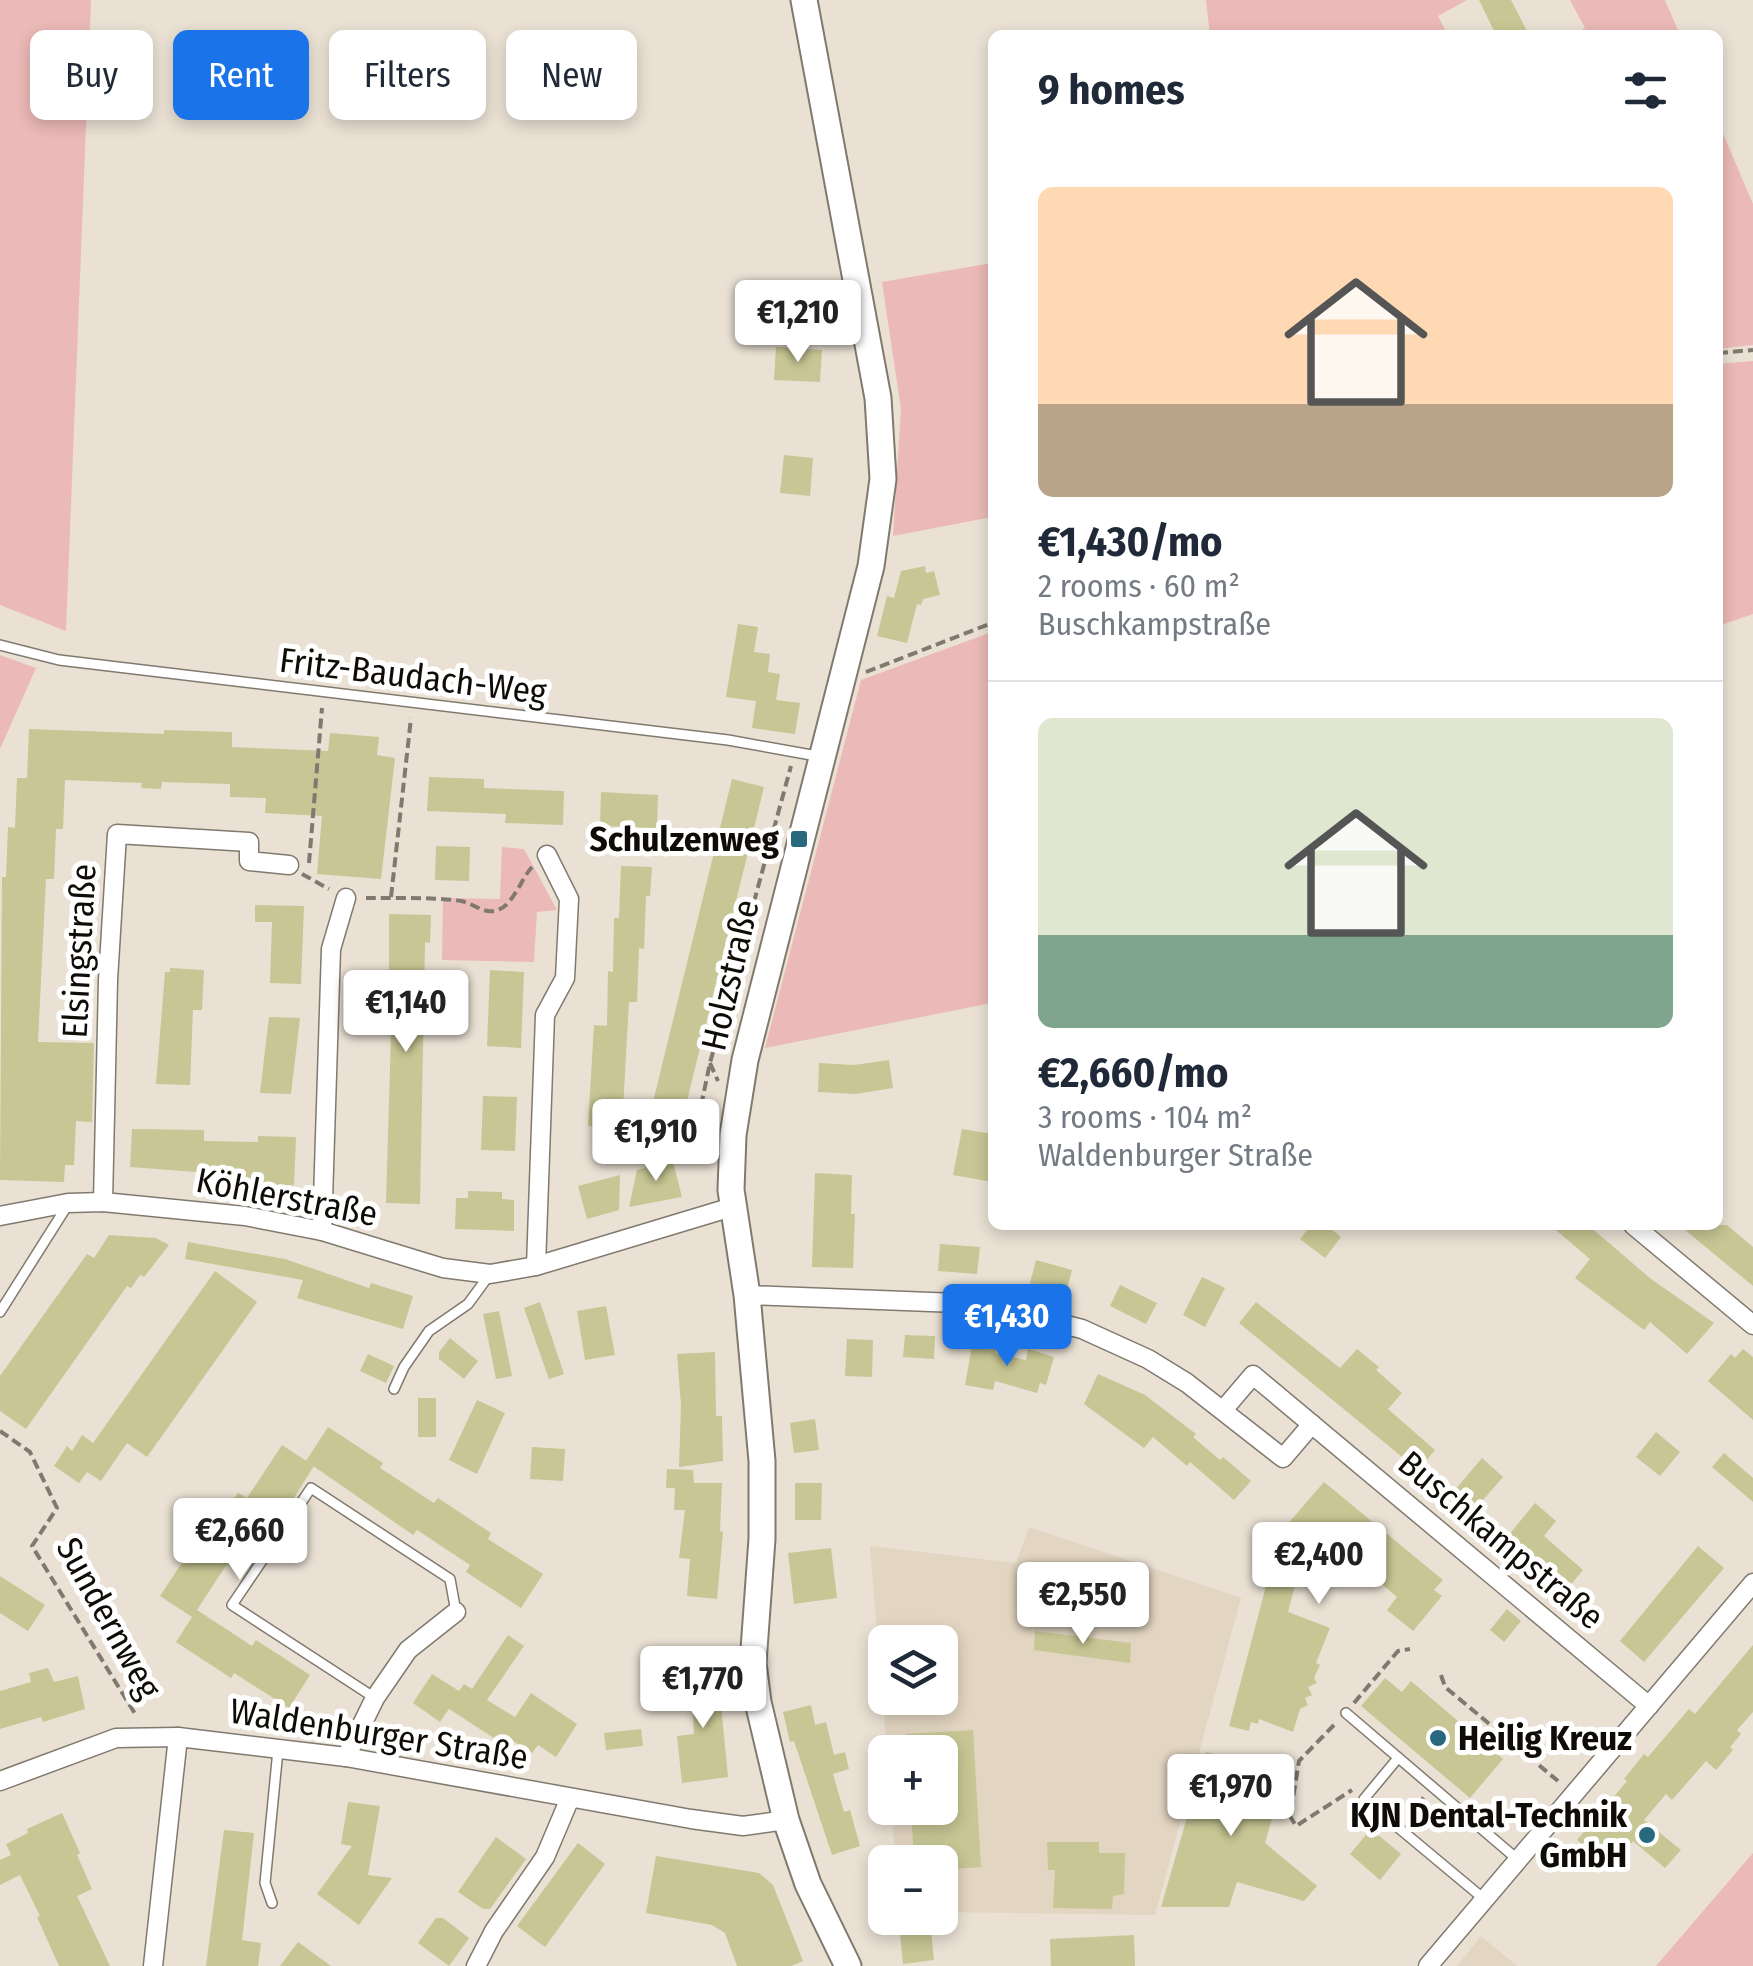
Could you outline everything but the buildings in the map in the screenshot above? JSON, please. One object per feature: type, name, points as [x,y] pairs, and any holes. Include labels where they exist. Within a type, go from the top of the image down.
[{"type":"street","name":"Holzstraße","points":[[804,0],[878,398],[882,479],[871,566],[844,670],[812,755],[745,1060],[731,1165],[732,1207],[746,1295],[762,1461],[762,1539],[753,1664],[758,1702],[786,1820],[816,1904],[848,1966]]},
{"type":"street","name":"Elsingstraße","points":[[103,1202],[108,980],[118,834],[249,842],[249,861],[289,865]]},
{"type":"street","points":[[536,1266],[545,1015],[565,978],[569,898],[547,855]]},
{"type":"street","points":[[322,1231],[331,949],[346,898]]},
{"type":"street","name":"Köhlerstraße","points":[[0,1216],[68,1203],[103,1202],[245,1216],[322,1231],[443,1268],[490,1274],[536,1266],[732,1207]]},
{"type":"street","points":[[1639,1230],[1753,1326]]},
{"type":"street","points":[[746,1295],[994,1306],[1082,1329],[1148,1360],[1224,1409],[1283,1458],[1312,1424]]},
{"type":"street","name":"Buschkampstraße","points":[[1224,1409],[1253,1375],[1649,1706]]},
{"type":"street","points":[[1428,1966],[1753,1583]]},
{"type":"street","points":[[346,1757],[374,1698],[408,1650],[456,1612]]},
{"type":"street","points":[[154,1966],[178,1737]]},
{"type":"street","name":"Waldenburger Straße","points":[[0,1781],[116,1738],[178,1737],[346,1757],[744,1826],[786,1820]]},
{"type":"street","name":"Waldenburger Straße","points":[[476,1966],[494,1931],[545,1857],[570,1798]]},
{"type":"lane","name":"Fritz-Baudach-Weg","points":[[0,645],[59,660],[728,740],[812,755]]},
{"type":"lane","points":[[0,1312],[68,1203]]},
{"type":"lane","points":[[394,1389],[404,1366],[429,1331],[468,1304],[490,1274]]},
{"type":"lane","points":[[374,1698],[232,1604],[311,1488],[450,1579],[456,1612]]},
{"type":"lane","points":[[1346,1713],[1518,1859]]},
{"type":"lane","points":[[272,1903],[265,1883],[278,1750]]},
{"type":"lane","points":[[1398,1758],[1364,1799],[1484,1900]]},
{"type":"path","points":[[1723,353],[1753,350]]},
{"type":"path","points":[[844,670],[868,672],[988,626]]},
{"type":"path","points":[[308,878],[323,693]]},
{"type":"path","points":[[391,898],[413,703]]},
{"type":"path","points":[[731,1165],[712,1153],[700,1136],[698,1120],[710,1062],[790,768],[812,755]]},
{"type":"path","points":[[289,865],[346,898],[461,902],[484,911],[498,910],[508,903],[520,880],[547,855]]},
{"type":"path","name":"Sundernweg","points":[[0,1432],[30,1452],[58,1508],[32,1546],[123,1690],[144,1736]]},
{"type":"path","points":[[1364,1799],[1352,1790],[1296,1826],[1290,1816],[1298,1761],[1346,1713],[1398,1651],[1410,1649]]},
{"type":"path","points":[[1441,1674],[1445,1687],[1573,1794]]},
{"type":"path","points":[[1399,1828],[1433,1787]]},
{"type":"shaded area","points":[[0,0],[91,0],[90,30],[30,30],[30,120],[86,120],[66,631],[0,605]]},
{"type":"shaded area","points":[[1206,0],[1467,0],[1438,16],[1445,30],[1209,30]]},
{"type":"shaded area","points":[[1570,0],[1665,0],[1678,30],[1582,30],[1585,28]]},
{"type":"shaded area","points":[[1723,134],[1753,204],[1753,345],[1723,348]]},
{"type":"shaded area","points":[[988,264],[988,518],[893,536],[901,409],[882,282]]},
{"type":"shaded area","points":[[1753,361],[1753,614],[1723,624],[1723,364]]},
{"type":"shaded area","points":[[988,633],[988,1004],[765,1048],[861,680]]},
{"type":"shaded area","points":[[0,655],[36,668],[0,749]]},
{"type":"shaded area","points":[[502,847],[524,849],[557,910],[537,912],[534,962],[442,960],[443,898],[500,899]]},
{"type":"shaded area","points":[[1029,1527],[1241,1598],[1155,1915],[958,1912],[958,1845],[894,1845],[893,1825],[958,1825],[958,1735],[886,1735],[884,1715],[958,1715],[958,1625],[877,1625],[870,1546],[1016,1563]]},
{"type":"shaded area","points":[[1753,1853],[1753,1966],[1656,1966]]},
{"type":"shaded area","points":[[1481,1936],[1517,1966],[1457,1966]]},
{"type":"place","name":"Schulzenweg","points":[[799,839]]},
{"type":"place","name":"Heilig Kreuz","points":[[1438,1738]]},
{"type":"place","name":"KJN Dental-Technik GmbH","points":[[1647,1835]]}]
